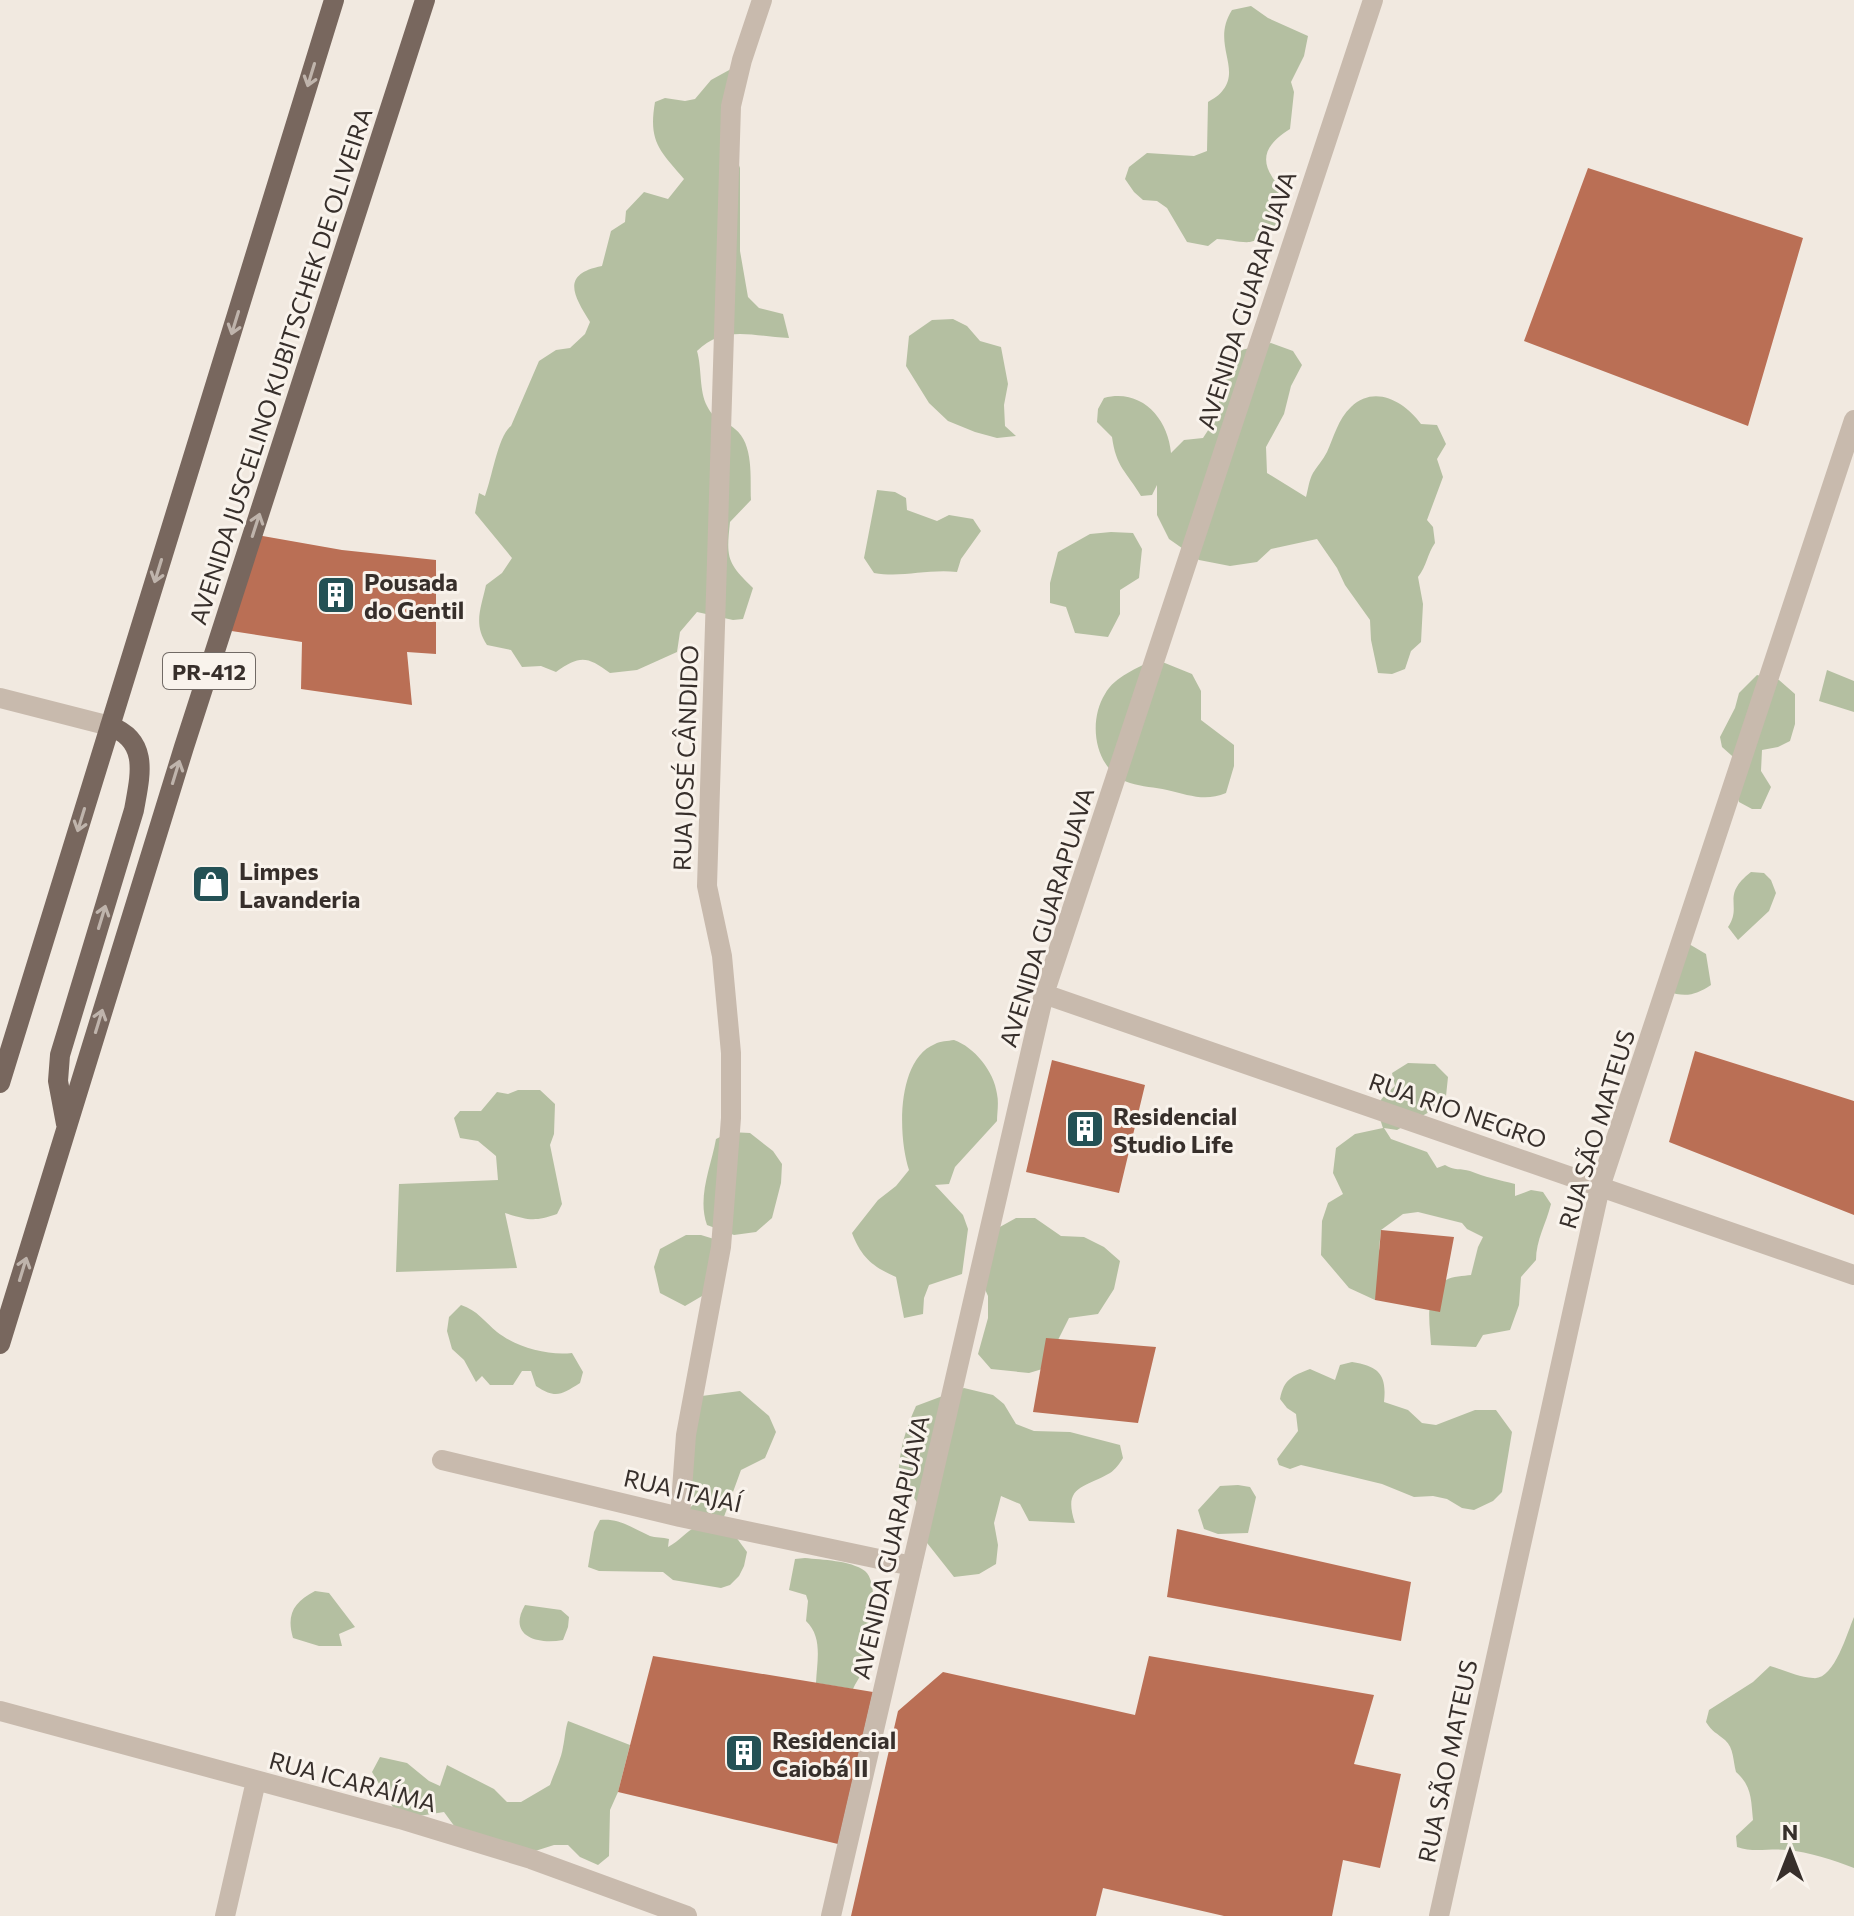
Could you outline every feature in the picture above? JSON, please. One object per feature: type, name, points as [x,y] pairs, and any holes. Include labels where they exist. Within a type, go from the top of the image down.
[{"type":"main road","name":"PR-412","points":[[0,1083],[334,0]]},
{"type":"main road","name":"AVENIDA JUSCELINO KUBITSCHEK DE OLIVEIRA","points":[[0,1344],[184,747],[425,0]]},
{"type":"main road","points":[[66,1128],[58,1081],[60,1055],[134,810],[140,779],[139,757],[133,741],[125,732],[110,726]]},
{"type":"street","name":"RUA JOSÉ CÂNDIDO","points":[[680,1517],[686,1435],[721,1247],[731,1118],[731,1053],[722,956],[707,886],[731,106],[762,0]]},
{"type":"street","name":"AVENIDA GUARAPUAVA","points":[[831,1916],[1044,994],[1373,0]]},
{"type":"street","name":"RUA SÃO MATEUS","points":[[1439,1916],[1600,1187],[1854,420]]},
{"type":"street","points":[[0,698],[110,726]]},
{"type":"street","name":"RUA RIO NEGRO","points":[[1044,994],[1854,1275]]},
{"type":"street","name":"RUA ITAJAÍ","points":[[442,1460],[680,1517],[912,1566]]},
{"type":"street","name":"RUA ICARAÍMA","points":[[0,1711],[400,1819],[531,1859],[687,1916]]},
{"type":"street","points":[[225,1916],[256,1781]]},
{"type":"green space","points":[[1251,6],[1268,18],[1308,36],[1304,56],[1291,82],[1294,92],[1290,129],[1272,144],[1266,159],[1271,175],[1285,193],[1282,210],[1272,230],[1259,239],[1246,242],[1217,239],[1208,246],[1187,242],[1167,208],[1157,201],[1143,200],[1125,179],[1129,167],[1147,153],[1194,156],[1207,151],[1208,102],[1222,92],[1228,81],[1226,22],[1232,10]]},
{"type":"green space","points":[[731,69],[731,143],[740,168],[740,251],[748,297],[759,308],[783,314],[789,338],[729,335],[718,337],[697,351],[707,406],[716,418],[741,435],[748,452],[751,500],[730,522],[728,544],[733,566],[753,588],[743,619],[733,620],[697,612],[680,632],[677,652],[637,670],[610,673],[595,663],[583,660],[556,672],[541,666],[522,667],[511,650],[487,645],[480,630],[479,616],[486,585],[502,573],[512,558],[475,513],[479,493],[485,496],[502,439],[511,426],[539,361],[556,350],[570,348],[585,334],[590,322],[576,295],[576,280],[580,274],[602,266],[611,231],[625,222],[626,211],[644,192],[668,199],[684,179],[658,145],[653,127],[655,102],[665,98],[695,99],[711,80]]},
{"type":"green space","points":[[953,319],[967,326],[980,341],[1001,347],[1008,384],[1004,405],[1005,426],[1016,436],[997,438],[948,421],[929,403],[906,366],[909,336],[932,320]]},
{"type":"green space","points":[[1271,343],[1293,351],[1302,365],[1291,386],[1284,414],[1266,447],[1267,473],[1306,497],[1312,476],[1340,423],[1360,400],[1379,396],[1398,403],[1421,424],[1437,425],[1446,444],[1437,459],[1443,477],[1427,520],[1433,527],[1435,543],[1418,577],[1423,604],[1421,642],[1411,651],[1405,669],[1392,674],[1378,673],[1370,620],[1317,539],[1271,549],[1257,562],[1230,566],[1199,560],[1169,539],[1157,515],[1157,485],[1152,495],[1141,496],[1119,462],[1112,437],[1097,422],[1098,409],[1104,398],[1130,397],[1141,402],[1158,418],[1169,440],[1171,453],[1184,440],[1203,438],[1218,415],[1222,367],[1237,351]]},
{"type":"green space","points":[[877,490],[895,492],[906,498],[907,510],[937,521],[949,515],[973,519],[981,531],[961,559],[957,572],[874,573],[864,558]]},
{"type":"green space","points":[[1133,533],[1142,549],[1139,578],[1120,590],[1120,614],[1108,637],[1075,633],[1066,607],[1050,603],[1050,583],[1058,552],[1090,534]]},
{"type":"green space","points":[[1155,659],[1192,674],[1201,691],[1201,720],[1234,745],[1234,766],[1226,793],[1197,797],[1130,783],[1118,777],[1102,757],[1096,718],[1105,694],[1121,677]]},
{"type":"green space","points":[[1827,670],[1854,681],[1854,712],[1819,701]]},
{"type":"green space","points":[[1757,675],[1779,680],[1795,694],[1795,724],[1790,741],[1762,750],[1761,771],[1771,787],[1761,809],[1752,809],[1739,802],[1736,791],[1740,763],[1722,747],[1720,737],[1739,693]]},
{"type":"green space","points":[[1751,872],[1764,873],[1771,880],[1776,893],[1769,911],[1738,940],[1728,927],[1734,912],[1734,894]]},
{"type":"green space","points":[[1689,944],[1706,954],[1711,985],[1690,994],[1667,991]]},
{"type":"green space","points":[[954,1040],[976,1054],[992,1077],[998,1097],[997,1121],[955,1167],[949,1184],[935,1185],[963,1215],[968,1229],[962,1274],[929,1285],[923,1314],[904,1318],[896,1277],[869,1260],[859,1249],[852,1233],[878,1200],[896,1186],[909,1170],[902,1120],[903,1101],[913,1066],[922,1053],[935,1044]]},
{"type":"green space","points":[[1408,1063],[1435,1064],[1448,1077],[1446,1096],[1440,1106],[1397,1130],[1384,1128],[1391,1139],[1427,1152],[1437,1168],[1445,1165],[1515,1184],[1515,1196],[1531,1190],[1543,1192],[1551,1204],[1539,1239],[1536,1260],[1521,1277],[1519,1305],[1510,1330],[1483,1335],[1476,1347],[1431,1345],[1429,1318],[1434,1293],[1449,1279],[1471,1275],[1483,1237],[1462,1223],[1418,1212],[1403,1214],[1381,1230],[1379,1249],[1388,1266],[1375,1300],[1349,1288],[1321,1255],[1322,1221],[1328,1203],[1343,1194],[1333,1173],[1336,1148],[1355,1134],[1383,1128],[1379,1104],[1395,1086],[1392,1073]]},
{"type":"green space","points":[[518,1090],[540,1090],[555,1104],[554,1134],[550,1145],[562,1204],[557,1214],[531,1219],[505,1213],[517,1268],[396,1272],[399,1184],[498,1180],[496,1156],[478,1141],[460,1138],[454,1118],[460,1111],[481,1111],[497,1092],[508,1094]]},
{"type":"green space","points":[[730,1132],[750,1133],[773,1151],[782,1164],[781,1183],[772,1218],[756,1232],[734,1235],[707,1225],[704,1214],[704,1193],[716,1139]]},
{"type":"green space","points":[[1016,1218],[1035,1218],[1061,1236],[1084,1237],[1104,1247],[1120,1261],[1114,1289],[1098,1314],[1069,1318],[1049,1367],[1029,1373],[991,1369],[978,1354],[988,1318],[988,1296],[979,1276],[989,1233]]},
{"type":"green space","points":[[686,1235],[714,1239],[714,1289],[685,1306],[660,1293],[654,1267],[660,1249]]},
{"type":"green space","points":[[461,1305],[513,1342],[543,1352],[572,1353],[583,1372],[580,1383],[563,1393],[549,1393],[536,1386],[531,1371],[522,1371],[513,1385],[490,1385],[482,1376],[476,1382],[464,1360],[452,1349],[447,1331],[449,1317]]},
{"type":"green space","points":[[1352,1362],[1375,1369],[1384,1385],[1384,1402],[1408,1410],[1422,1423],[1436,1425],[1475,1410],[1496,1410],[1512,1432],[1502,1492],[1493,1501],[1474,1510],[1462,1508],[1447,1499],[1414,1497],[1382,1484],[1349,1476],[1301,1465],[1290,1469],[1279,1465],[1277,1459],[1298,1431],[1296,1414],[1280,1399],[1287,1383],[1310,1369],[1335,1380],[1340,1365]]},
{"type":"green space","points":[[964,1388],[993,1395],[1004,1404],[1016,1424],[1034,1431],[1070,1432],[1120,1445],[1123,1458],[1112,1472],[1074,1494],[1071,1501],[1075,1523],[1029,1521],[1020,1504],[1001,1496],[994,1523],[998,1545],[996,1564],[979,1574],[954,1577],[920,1534],[924,1514],[913,1496],[899,1484],[899,1464],[916,1406]]},
{"type":"green space","points":[[740,1391],[769,1416],[776,1432],[765,1458],[741,1470],[721,1525],[733,1533],[747,1552],[739,1576],[730,1585],[721,1588],[673,1580],[663,1572],[599,1571],[588,1567],[594,1532],[600,1520],[620,1522],[650,1536],[669,1539],[668,1547],[697,1526],[680,1517],[696,1502],[683,1477],[694,1397]]},
{"type":"green space","points":[[1220,1486],[1250,1487],[1256,1497],[1248,1533],[1218,1534],[1204,1529],[1198,1510]]},
{"type":"green space","points":[[795,1559],[852,1565],[865,1571],[870,1579],[873,1590],[871,1635],[862,1672],[853,1689],[816,1683],[818,1650],[815,1634],[806,1621],[808,1601],[806,1595],[789,1590]]},
{"type":"green space","points":[[315,1591],[329,1593],[355,1627],[339,1634],[342,1646],[319,1646],[293,1638],[291,1615],[297,1604]]},
{"type":"green space","points":[[525,1605],[561,1610],[569,1617],[563,1640],[544,1641],[522,1631],[520,1616]]},
{"type":"green space","points":[[1854,1617],[1854,1868],[1804,1853],[1737,1847],[1736,1836],[1753,1820],[1750,1794],[1736,1772],[1728,1743],[1706,1722],[1709,1710],[1753,1682],[1770,1666],[1802,1676],[1821,1677],[1839,1655]]},
{"type":"green space","points":[[568,1721],[630,1745],[610,1810],[609,1856],[598,1865],[580,1857],[568,1845],[554,1845],[532,1852],[455,1827],[444,1812],[400,1819],[372,1772],[380,1757],[407,1763],[440,1786],[447,1765],[494,1789],[507,1802],[521,1802],[550,1785],[561,1757]]},
{"type":"building","points":[[1588,168],[1803,238],[1748,426],[1524,341]]},
{"type":"building","name":"Pousada do Gentil","points":[[257,535],[342,550],[436,560],[436,654],[407,652],[412,705],[301,689],[302,642],[225,630]]},
{"type":"building","points":[[1695,1051],[1854,1101],[1854,1215],[1669,1142]]},
{"type":"building","name":"Residencial Studio Life","points":[[1052,1060],[1145,1085],[1119,1193],[1026,1172]]},
{"type":"building","points":[[1381,1230],[1454,1237],[1440,1312],[1375,1300]]},
{"type":"building","points":[[1046,1338],[1156,1347],[1138,1423],[1033,1412]]},
{"type":"building","points":[[1177,1529],[1411,1582],[1401,1641],[1167,1597]]},
{"type":"building","name":"Residencial Caiobá II","points":[[653,1656],[873,1692],[838,1844],[618,1792]]},
{"type":"building","points":[[1149,1656],[1374,1695],[1354,1764],[1401,1774],[1380,1868],[1343,1860],[1332,1916],[1224,1916],[1103,1888],[1096,1916],[851,1916],[898,1711],[943,1672],[1135,1715]]},
{"type":"place","name":"Pousada do Gentil","points":[[336,595]]},
{"type":"place","name":"Limpes Lavanderia","points":[[211,884]]},
{"type":"place","name":"Residencial Studio Life","points":[[1085,1129]]},
{"type":"place","name":"Residencial Caiobá II","points":[[744,1753]]}]
